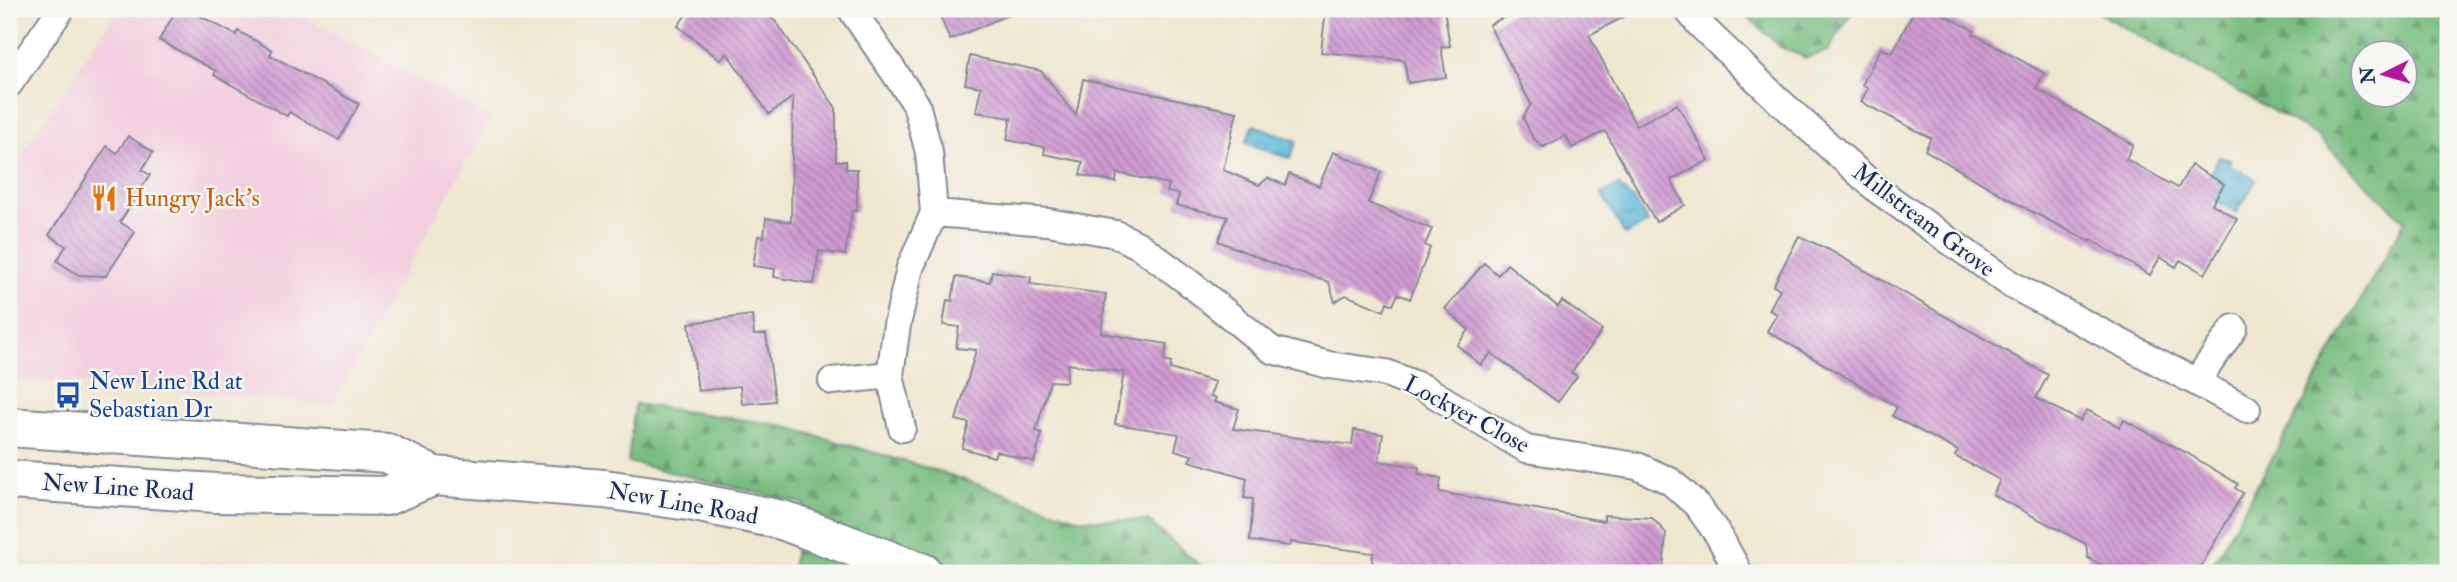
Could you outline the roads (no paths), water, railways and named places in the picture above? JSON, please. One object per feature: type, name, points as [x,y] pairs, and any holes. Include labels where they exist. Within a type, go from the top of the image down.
[{"type":"main road","name":"New Line Road","points":[[9,426],[387,453],[434,476],[604,489],[689,501],[782,520],[923,573]]},
{"type":"main road","name":"New Line Road","points":[[9,480],[216,493],[386,496],[434,476]]},
{"type":"street","points":[[9,84],[61,9]]},
{"type":"street","points":[[851,9],[916,104],[929,152],[934,213],[910,268],[897,325],[890,375],[902,428]]},
{"type":"street","name":"Millstream Grove","points":[[1687,9],[1769,92],[1879,191],[2012,285],[2248,409]]},
{"type":"street","name":"Lockyer Close","points":[[934,213],[1048,222],[1116,234],[1140,246],[1272,349],[1329,365],[1386,373],[1424,388],[1526,449],[1637,466],[1670,481],[1697,505],[1719,536],[1739,573]]},
{"type":"street","points":[[2196,382],[2234,328]]},
{"type":"street","points":[[832,381],[890,375]]},
{"type":"water","points":[[1253,125],[1297,141],[1290,159],[1246,143]]},
{"type":"water","points":[[2219,157],[2232,160],[2229,165],[2256,180],[2237,213],[2200,192]]},
{"type":"water","points":[[1618,185],[1638,205],[1648,223],[1625,235],[1602,194]]},
{"type":"place","name":"Hungry Jack's","points":[[104,198]]},
{"type":"place","name":"New Line Rd at Sebastian Dr","points":[[68,395]]}]
